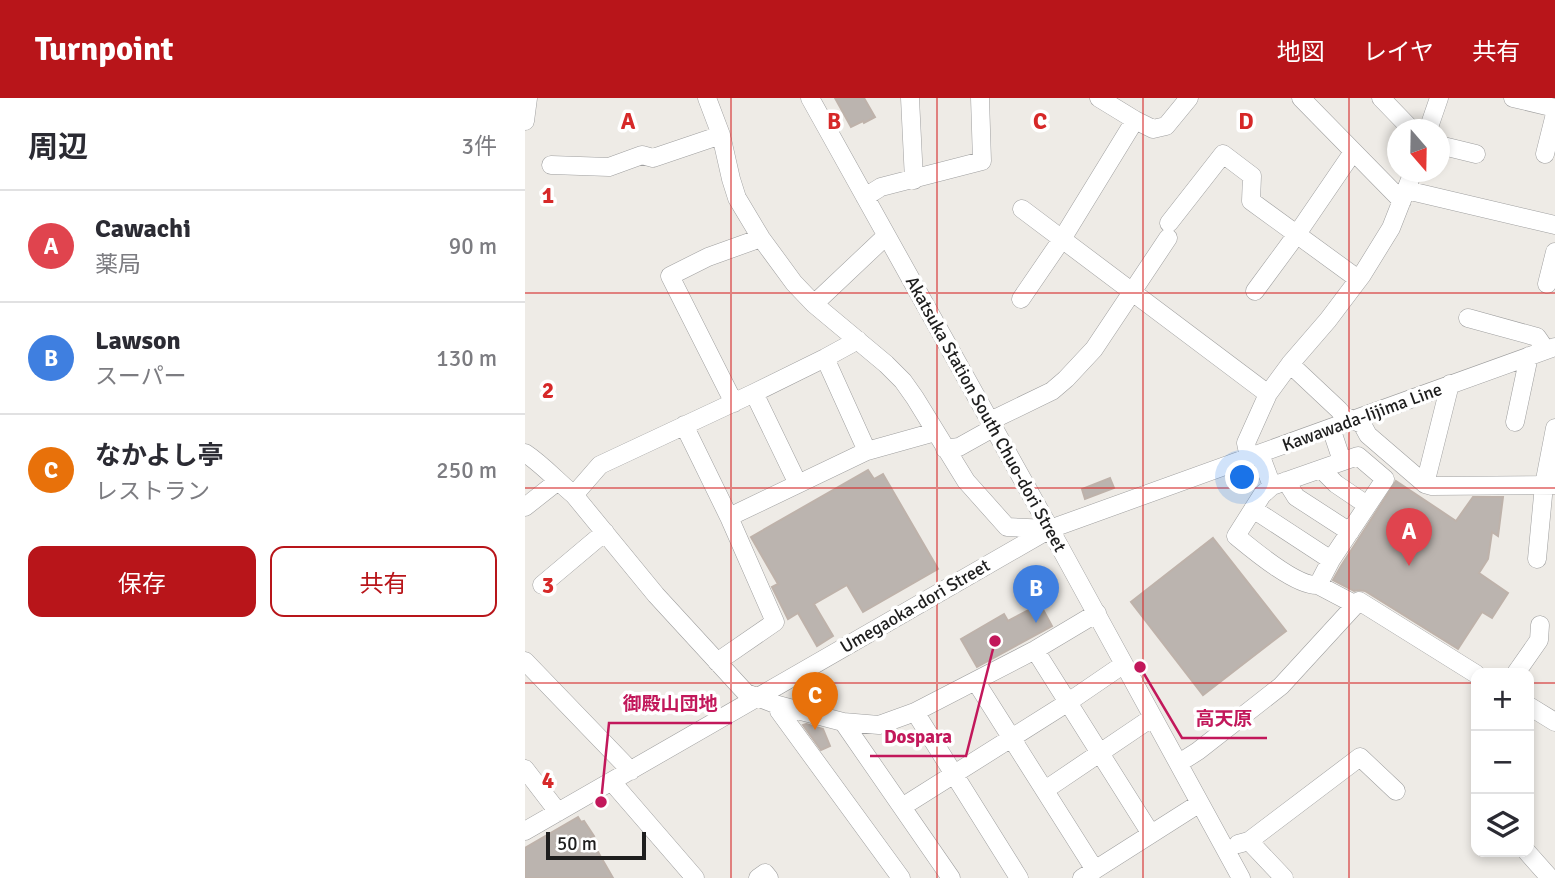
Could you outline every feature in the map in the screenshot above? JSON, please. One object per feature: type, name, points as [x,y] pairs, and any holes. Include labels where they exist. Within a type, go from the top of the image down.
[{"type":"street","points":[[525,121],[527,98]]},
{"type":"street","points":[[707,98],[721,135],[730,179],[737,198],[761,238],[795,283],[814,304],[887,364],[903,381],[965,481],[1007,527],[1050,528]]},
{"type":"street","name":"Akatsuka Station South Chuo-dori Street","points":[[810,98],[1097,613],[1241,878]]},
{"type":"street","points":[[911,98],[914,180]]},
{"type":"street","points":[[865,197],[881,187],[982,161],[980,98]]},
{"type":"street","points":[[1106,100],[1153,129],[1166,126],[1189,98]]},
{"type":"street","points":[[1301,98],[1353,152],[1404,196],[1555,225]]},
{"type":"street","points":[[1381,98],[1401,119]]},
{"type":"street","points":[[1432,119],[1439,98]]},
{"type":"street","points":[[1513,98],[1555,108]]},
{"type":"street","points":[[1545,153],[1555,114]]},
{"type":"street","points":[[1021,299],[1062,239],[1135,120]]},
{"type":"street","points":[[551,165],[608,167],[642,155],[653,158],[721,135]]},
{"type":"street","points":[[1450,148],[1476,154]]},
{"type":"street","points":[[1255,291],[1353,152]]},
{"type":"street","points":[[945,449],[959,447],[991,425],[1052,391],[1094,349],[1169,230],[1223,154],[1252,176],[1251,201],[1358,279]]},
{"type":"street","points":[[1350,532],[1279,483],[1246,443],[1268,394],[1328,320],[1391,228],[1409,182]]},
{"type":"street","points":[[1022,209],[1268,394]]},
{"type":"street","points":[[814,304],[886,236]]},
{"type":"street","points":[[734,402],[670,276],[708,257],[761,238]]},
{"type":"street","points":[[1547,284],[1555,252]]},
{"type":"street","points":[[1468,318],[1537,337],[1543,351],[1515,422]]},
{"type":"street","points":[[574,495],[600,465],[754,393],[858,340]]},
{"type":"street","name":"Kawawada-Iijima Line","points":[[1050,528],[1543,351]]},
{"type":"street","points":[[825,358],[867,451]]},
{"type":"street","points":[[1290,364],[1344,416],[1362,424],[1368,435],[1425,484],[1550,485]]},
{"type":"street","points":[[1425,484],[1450,384]]},
{"type":"street","points":[[754,393],[798,484]]},
{"type":"street","points":[[684,425],[729,517],[775,622],[717,662]]},
{"type":"street","points":[[1331,428],[1342,461]]},
{"type":"street","points":[[1537,559],[1550,485],[1555,428]]},
{"type":"street","points":[[729,517],[867,451],[935,432]]},
{"type":"street","points":[[525,453],[574,495],[656,594],[746,693],[778,705],[843,722],[879,725],[915,712],[976,682],[1097,613]]},
{"type":"street","points":[[1318,584],[1385,479],[1358,456],[1279,483],[1262,495],[1236,536],[1266,561],[1309,585],[1318,584],[1356,605]]},
{"type":"street","points":[[1321,469],[1336,484],[1367,505]]},
{"type":"street","points":[[525,507],[558,481]]},
{"type":"street","points":[[1253,509],[1331,560]]},
{"type":"street","name":"Umegaoka-dori Street","points":[[525,831],[1050,528]]},
{"type":"street","points":[[542,585],[605,532]]},
{"type":"street","points":[[1178,763],[1198,751],[1281,686],[1359,601],[1471,671]]},
{"type":"street","points":[[1519,668],[1539,640],[1540,625]]},
{"type":"street","points":[[1035,650],[1151,834]]},
{"type":"street","points":[[525,661],[631,771]]},
{"type":"street","points":[[902,807],[1124,664]]},
{"type":"street","points":[[976,682],[1045,790],[1088,874],[1200,803]]},
{"type":"street","points":[[778,705],[779,711],[901,878]]},
{"type":"street","points":[[1534,709],[1555,722]]},
{"type":"street","points":[[915,712],[1019,878]]},
{"type":"street","points":[[1045,790],[1153,717]]},
{"type":"street","points":[[843,722],[951,878]]},
{"type":"street","points":[[1225,849],[1249,841],[1360,757],[1396,791]]},
{"type":"street","points":[[525,769],[558,812]]},
{"type":"street","points":[[612,782],[695,878]]},
{"type":"street","points":[[1249,841],[1284,878]]},
{"type":"street","points":[[1531,857],[1550,878],[1555,872]]},
{"type":"street","points":[[758,878],[765,873],[769,878]]},
{"type":"building","points":[[835,98],[864,98],[875,117],[851,127]]},
{"type":"building","points":[[868,470],[874,479],[883,474],[938,569],[863,612],[847,585],[814,604],[833,636],[817,646],[798,613],[788,619],[772,587],[778,584],[751,537]]},
{"type":"building","points":[[1110,478],[1114,488],[1085,499],[1082,489]]},
{"type":"building","points":[[1396,481],[1456,521],[1473,497],[1503,497],[1498,536],[1492,532],[1488,559],[1479,573],[1508,593],[1492,618],[1482,612],[1458,649],[1365,591],[1354,591],[1333,580]]},
{"type":"building","points":[[1213,538],[1286,631],[1203,695],[1131,602]]},
{"type":"building","points":[[1040,604],[1052,626],[977,667],[961,639],[1004,614],[1008,621]]},
{"type":"building","points":[[803,725],[823,729],[830,746],[821,750]]},
{"type":"building","points":[[578,817],[594,836],[590,838],[613,878],[525,878],[525,848]]},
{"type":"place","name":"Cawachi","points":[[1409,566]]},
{"type":"place","name":"Lawson","points":[[1036,623]]},
{"type":"place","name":"Dospara","points":[[995,641]]},
{"type":"place","name":"高天原","points":[[1140,667]]},
{"type":"place","name":"なかよし亭","points":[[815,730]]},
{"type":"place","name":"御殿山団地","points":[[601,802]]}]
